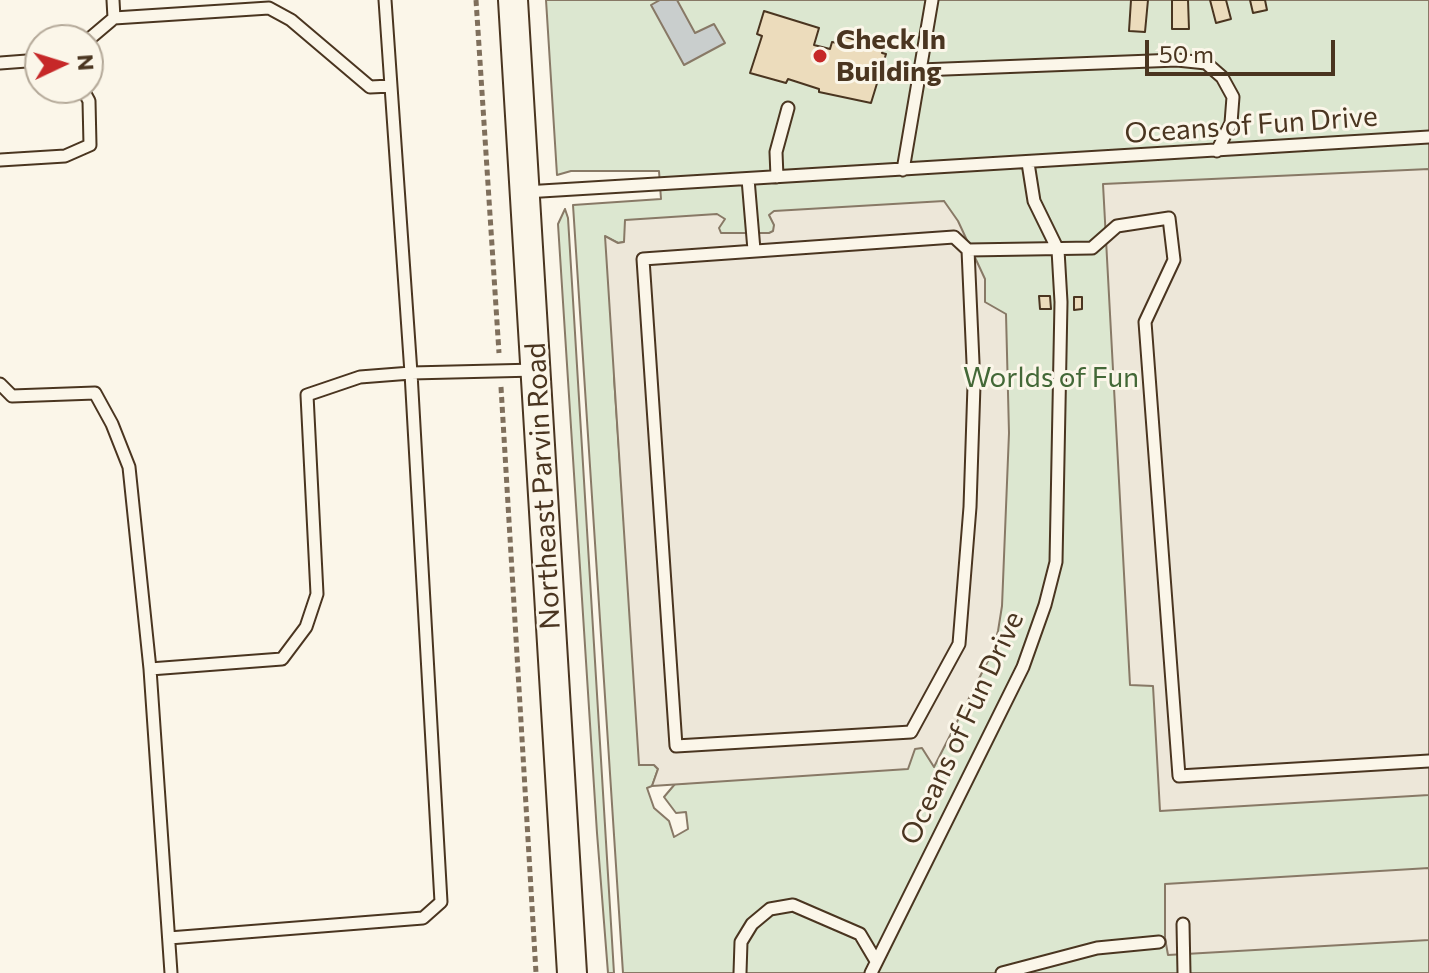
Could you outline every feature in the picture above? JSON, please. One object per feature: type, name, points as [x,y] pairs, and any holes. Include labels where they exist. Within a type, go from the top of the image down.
[{"type":"street","name":"Northeast Parvin Road","points":[[513,0],[572,973]]},
{"type":"lane","points":[[113,0],[114,18]]},
{"type":"lane","points":[[169,938],[423,918],[441,902],[411,373],[385,0]]},
{"type":"lane","points":[[903,170],[932,0]]},
{"type":"lane","points":[[104,26],[114,18],[269,8],[291,20],[370,87],[391,86]]},
{"type":"lane","points":[[920,70],[1177,60],[1206,63],[1222,77],[1233,97],[1231,123],[1217,151]]},
{"type":"lane","points":[[0,63],[24,61]]},
{"type":"lane","points":[[0,160],[65,156],[90,145],[89,104]]},
{"type":"lane","points":[[777,177],[776,152],[788,108]]},
{"type":"lane","name":"Oceans of Fun Drive","points":[[525,192],[1429,137]]},
{"type":"lane","name":"Oceans of Fun Drive","points":[[874,967],[1023,667],[1056,562],[1061,302],[1058,250],[1034,201],[1028,163]]},
{"type":"lane","points":[[748,179],[754,250]]},
{"type":"lane","points":[[968,250],[974,385],[970,507],[959,644],[911,732],[676,746],[643,259],[954,237],[968,250],[1092,248],[1117,226],[1169,218],[1174,260],[1145,322],[1179,776],[1429,761]]},
{"type":"lane","points":[[150,669],[282,659],[306,627],[317,594],[307,395],[360,377],[536,370]]},
{"type":"lane","points":[[0,384],[12,396],[95,393],[129,467],[150,669],[171,973]]},
{"type":"lane","points":[[740,973],[741,942],[752,924],[770,909],[793,905],[860,934],[874,967]]},
{"type":"lane","points":[[1183,924],[1184,973]]},
{"type":"lane","points":[[1002,973],[1097,948],[1159,942]]},
{"type":"path","points":[[476,0],[536,973]]},
{"type":"green space","name":"Worlds of Fun","points":[[546,0],[1429,0],[1429,973],[623,973],[573,205],[661,199],[659,171],[571,171],[557,175]],"holes":[[[606,237],[618,243],[624,242],[701,782],[675,784],[664,797],[676,813],[686,812],[688,829],[674,837],[669,821],[654,808],[647,788],[652,786],[658,769],[654,765],[639,765],[640,528],[624,522],[614,377],[631,365]]]},
{"type":"green space","points":[[565,209],[568,218],[614,973],[608,973],[597,833],[558,224]]},
{"type":"shaded area","points":[[660,0],[677,0],[695,33],[714,24],[725,43],[684,65],[651,5]]},
{"type":"shaded area","points":[[1429,169],[1429,795],[1160,811],[1153,686],[1130,685],[1103,184]]},
{"type":"shaded area","points":[[944,201],[958,221],[985,279],[985,302],[1006,314],[1009,433],[1002,606],[991,655],[934,767],[922,748],[915,749],[908,769],[652,786],[658,769],[654,765],[639,765],[605,236],[618,243],[624,242],[625,220],[717,214],[725,219],[719,228],[721,233],[769,233],[774,225],[769,215],[774,211]]},
{"type":"shaded area","points":[[1429,868],[1429,940],[1168,955],[1165,884]]},
{"type":"building","points":[[1131,0],[1148,0],[1145,32],[1129,31]]},
{"type":"building","points":[[1172,0],[1188,0],[1189,29],[1172,29]]},
{"type":"building","points":[[1210,0],[1226,0],[1231,19],[1216,23]]},
{"type":"building","points":[[1250,0],[1265,0],[1267,10],[1253,13]]},
{"type":"building","name":"Check In Building","points":[[764,11],[819,28],[814,45],[830,49],[832,42],[837,43],[840,35],[883,49],[882,53],[886,54],[871,103],[819,92],[819,89],[788,79],[786,83],[750,73],[762,36],[757,34]]},
{"type":"building","points":[[1039,296],[1050,296],[1051,309],[1040,309]]},
{"type":"building","points":[[1074,297],[1082,297],[1082,309],[1074,310]]},
{"type":"place","name":"Check In Building","points":[[820,56]]}]
